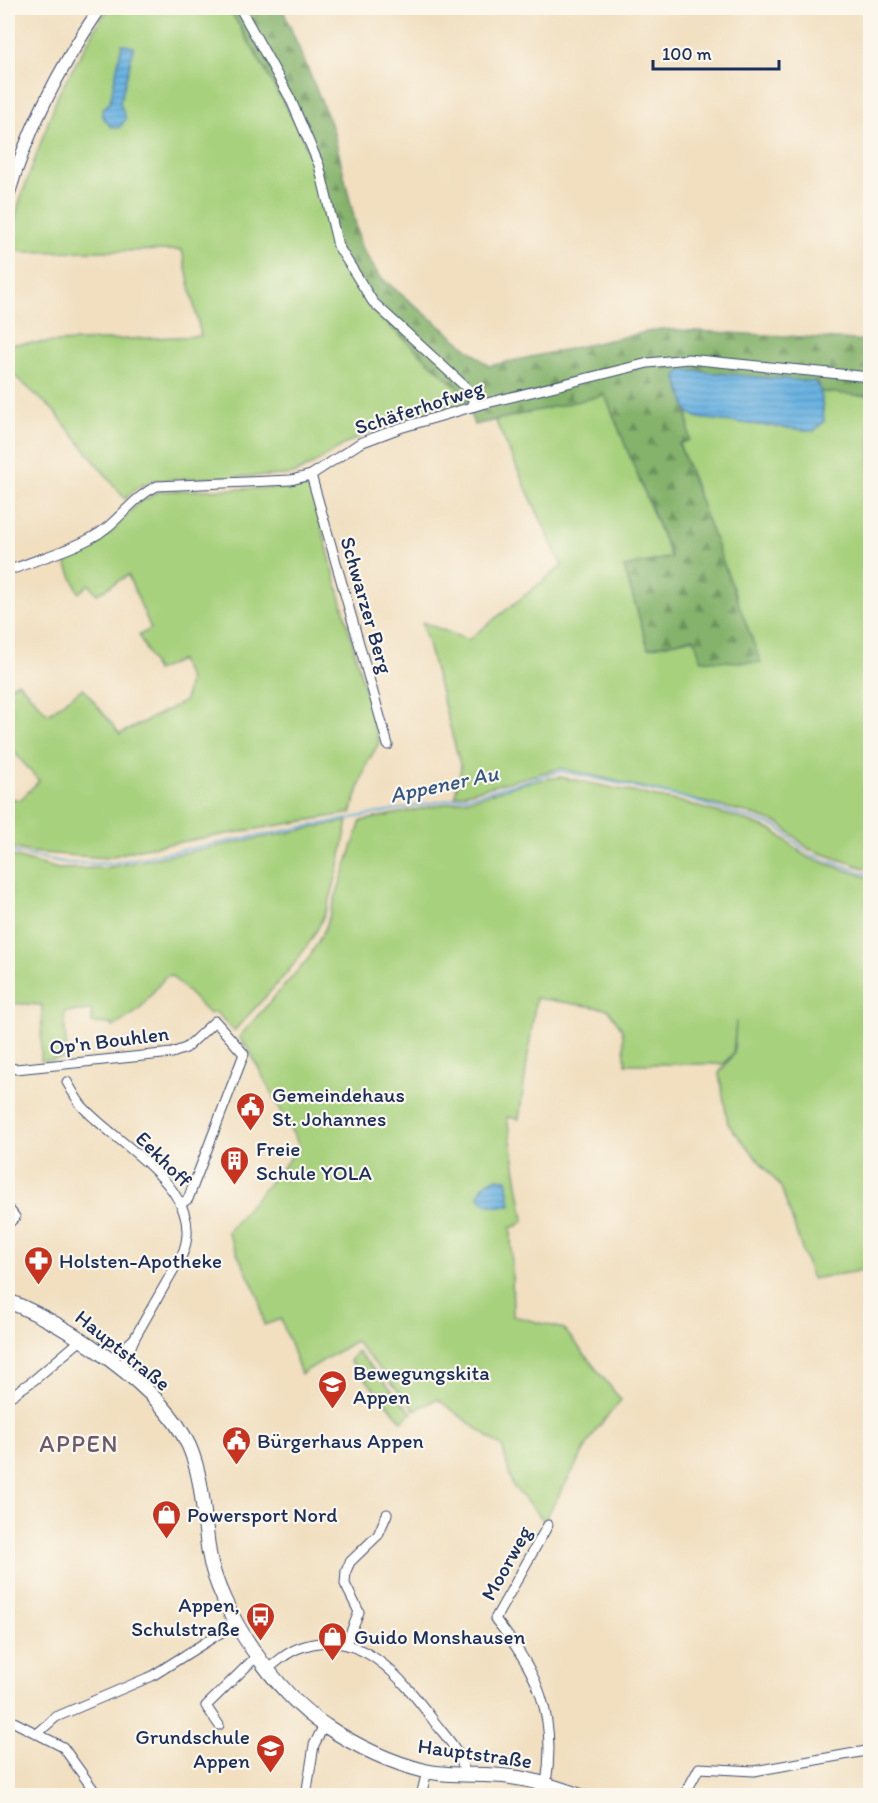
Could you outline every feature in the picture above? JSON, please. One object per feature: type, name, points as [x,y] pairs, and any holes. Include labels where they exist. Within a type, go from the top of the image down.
[{"type":"main road","name":"Hauptstraße","points":[[8,1301],[48,1319],[81,1340],[156,1401],[180,1430],[199,1473],[211,1562],[220,1593],[236,1623],[268,1669],[293,1698],[324,1725],[378,1755],[427,1772],[512,1777],[546,1784],[581,1796]]},
{"type":"street","points":[[8,196],[39,111],[64,62],[100,8]]},
{"type":"street","points":[[240,8],[290,98],[319,165],[338,246],[373,302],[469,390],[475,406]]},
{"type":"street","name":"Schäferhofweg","points":[[8,567],[16,568],[91,538],[112,524],[141,493],[157,486],[291,480],[311,475],[360,443],[475,406],[648,363],[688,358],[870,377]]},
{"type":"street","name":"Schwarzer Berg","points":[[311,475],[388,746]]},
{"type":"street","name":"Op'n Bouhlen","points":[[8,1066],[16,1069],[172,1053],[186,1048],[215,1021],[244,1054],[188,1199],[182,1203]]},
{"type":"street","name":"Eekhoff","points":[[67,1082],[81,1105],[171,1186],[182,1203],[188,1220],[185,1248],[134,1339],[121,1371]]},
{"type":"street","points":[[8,1208],[15,1217],[8,1224]]},
{"type":"street","name":"Eekhoff","points":[[109,1361],[134,1339]]},
{"type":"street","points":[[8,1398],[34,1380],[81,1340]]},
{"type":"street","points":[[346,1644],[359,1612],[345,1584],[346,1571],[355,1557],[378,1535],[387,1514]]},
{"type":"street","name":"Moorweg","points":[[546,1784],[548,1744],[542,1697],[527,1661],[495,1619],[548,1525]]},
{"type":"street","points":[[38,1733],[56,1717],[152,1676],[236,1623]]},
{"type":"street","points":[[268,1669],[299,1648],[325,1643],[346,1644],[370,1654],[395,1674],[462,1761],[464,1774]]},
{"type":"street","points":[[219,1725],[206,1707],[258,1655]]},
{"type":"street","points":[[8,1719],[63,1748],[98,1796]]},
{"type":"street","points":[[306,1796],[314,1745],[324,1725]]},
{"type":"street","points":[[684,1796],[699,1768],[754,1771],[866,1751]]},
{"type":"street","points":[[421,1796],[427,1772]]},
{"type":"green space","points":[[111,8],[229,8],[299,129],[314,168],[334,255],[464,394],[467,403],[372,432],[350,441],[309,467],[290,475],[154,480],[137,488],[125,499],[53,410],[8,370],[8,344],[201,336],[182,250],[23,252],[8,249],[19,203],[58,95],[102,17]]},
{"type":"green space","points":[[229,8],[282,8],[333,129],[361,247],[379,276],[489,366],[661,329],[870,341],[870,396],[821,392],[815,382],[676,376],[688,412],[689,440],[679,444],[761,663],[701,660],[694,638],[648,648],[624,567],[671,557],[605,395],[474,425],[464,394],[370,308],[334,254],[314,168],[299,129]]},
{"type":"green space","points":[[821,392],[870,396],[870,870],[809,849],[780,824],[745,812],[561,768],[455,796],[461,768],[422,622],[468,640],[562,566],[495,420],[605,395],[671,558],[648,648],[694,638],[698,493],[679,443],[689,440],[688,412],[699,418],[814,431],[824,421]]},
{"type":"green space","points":[[311,487],[379,743],[367,763],[351,813],[139,849],[106,858],[30,852],[8,847],[8,798],[20,800],[39,781],[8,745],[8,688],[18,682],[48,714],[83,688],[120,734],[185,701],[189,679],[180,660],[156,671],[139,635],[151,629],[128,575],[97,594],[89,584],[79,593],[63,557],[110,534],[138,503],[160,491]]},
{"type":"green space","points":[[560,777],[681,802],[738,818],[774,831],[807,857],[870,878],[870,1269],[812,1279],[781,1187],[728,1124],[719,1073],[734,1054],[736,1021],[733,1053],[724,1064],[626,1064],[622,1029],[608,1009],[536,998],[519,1119],[507,1117],[524,1220],[517,1226],[511,1227],[513,1316],[564,1329],[621,1400],[596,1430],[544,1521],[512,1485],[503,1448],[437,1399],[415,1410],[355,1341],[301,1374],[281,1319],[264,1325],[259,1298],[227,1232],[300,1147],[249,1050],[239,1037],[308,959],[325,929],[361,821],[479,797],[527,782]]},
{"type":"green space","points":[[348,821],[333,890],[318,928],[290,969],[234,1031],[216,1012],[209,1014],[171,975],[165,977],[138,1011],[113,1027],[111,1024],[92,1023],[92,1010],[64,1012],[67,1058],[41,1061],[42,1005],[8,1003],[8,855],[58,869],[105,868]]},
{"type":"green space","points":[[357,1351],[412,1413],[402,1421],[350,1361]]},
{"type":"water","points":[[122,44],[134,47],[120,103],[126,119],[119,128],[111,127],[103,117],[102,110],[110,102]]},
{"type":"water","points":[[682,370],[815,382],[821,392],[824,421],[814,431],[698,418],[688,412],[676,376]]},
{"type":"water","points":[[498,1178],[507,1179],[511,1205],[494,1206],[479,1197],[485,1184]]},
{"type":"waterway","name":"Appener Au","points":[[8,851],[67,863],[108,864],[479,794],[561,771],[681,797],[778,827],[809,854],[870,875]]},
{"type":"place","name":"Gemeindehaus St. Johannes","points":[[251,1132]]},
{"type":"place","name":"Freie Schule YOLA","points":[[235,1186]]},
{"type":"place","name":"Holsten-Apotheke","points":[[38,1286]]},
{"type":"place","name":"Bewegungskita Appen","points":[[332,1410]]},
{"type":"place","name":"Bürgerhaus Appen","points":[[236,1466]]},
{"type":"place","name":"Powersport Nord","points":[[166,1540]]},
{"type":"place","name":"Appen, Schulstraße","points":[[261,1642]]},
{"type":"place","name":"Guido Monshausen","points":[[333,1662]]},
{"type":"place","name":"Grundschule Appen","points":[[271,1774]]},
{"type":"district","name":"APPEN","points":[[79,1443]]}]
